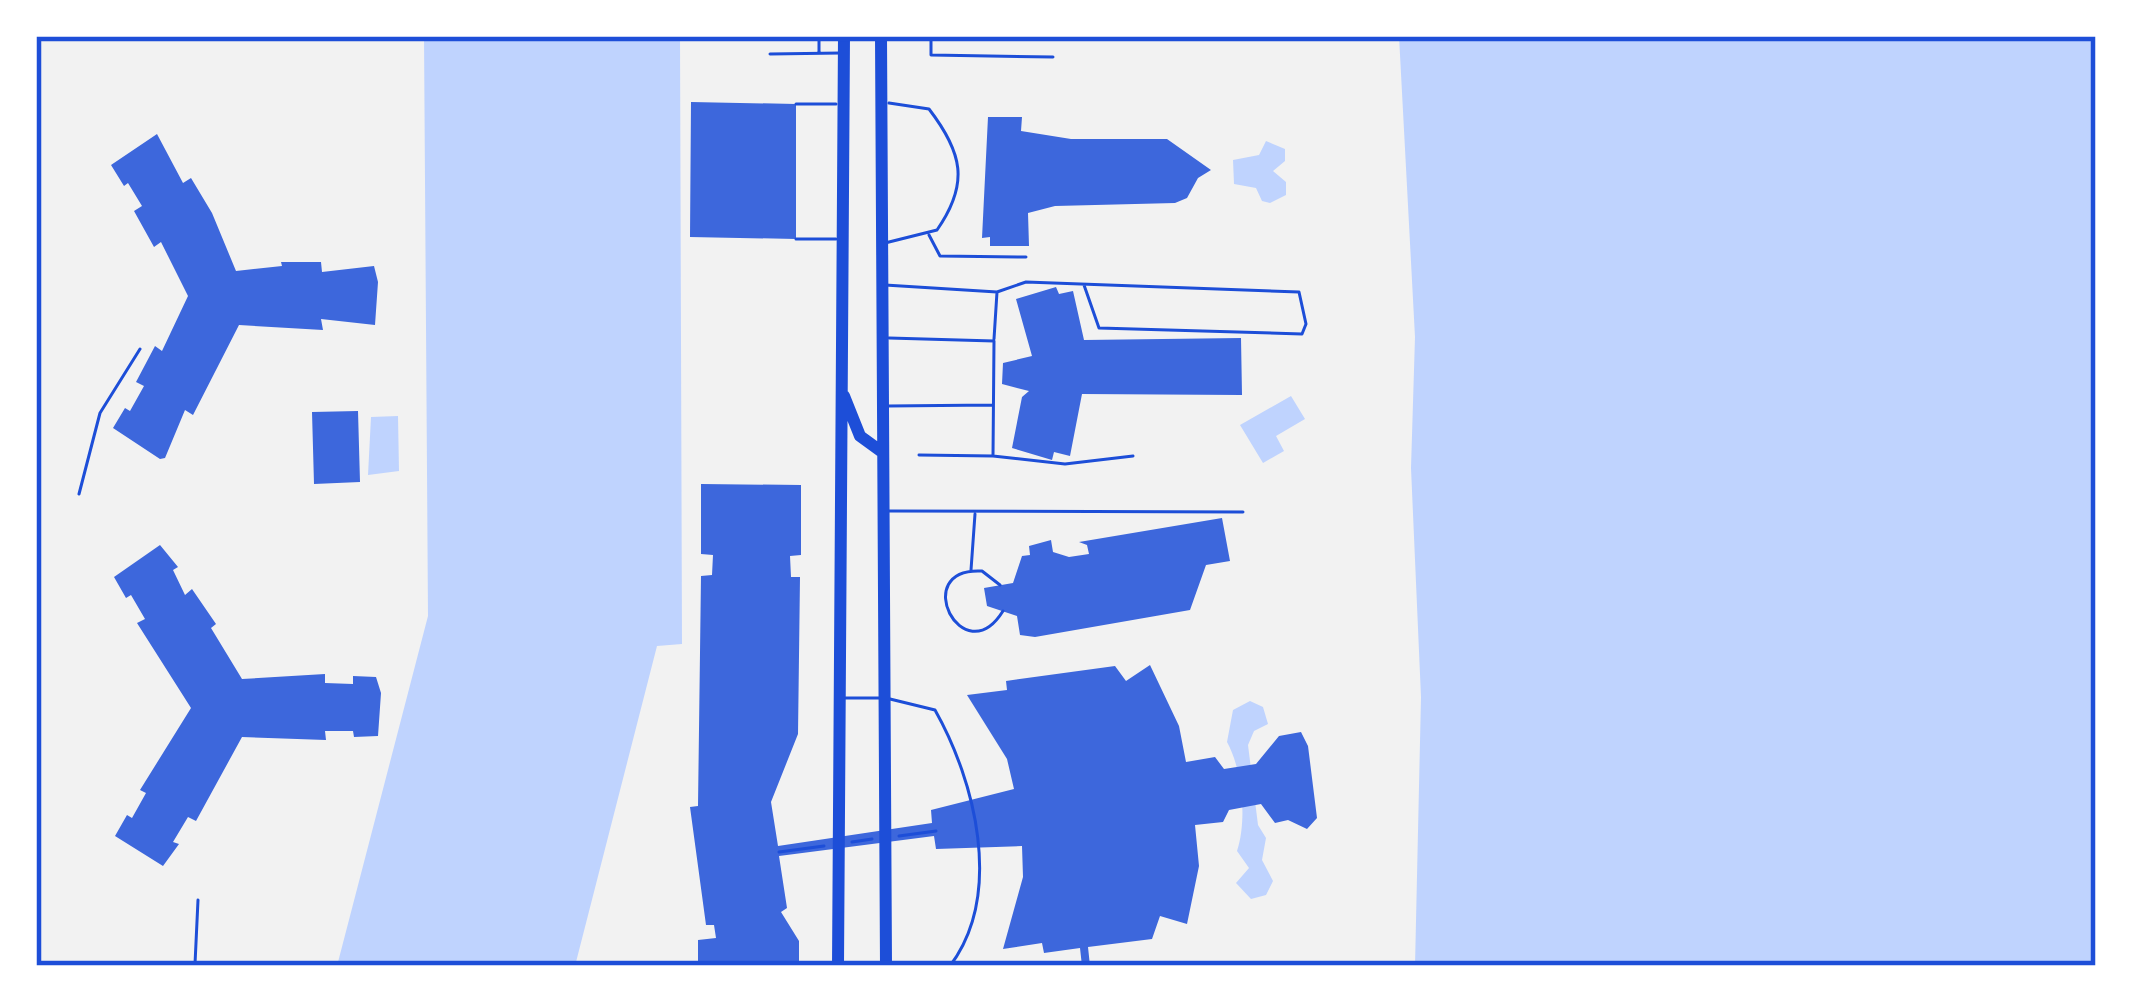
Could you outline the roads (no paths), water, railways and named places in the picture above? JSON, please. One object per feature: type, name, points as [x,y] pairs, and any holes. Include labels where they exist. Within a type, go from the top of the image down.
[{"type":"main road","points":[[838,966],[844,36]]},
{"type":"main road","points":[[881,36],[886,966]]},
{"type":"main road","points":[[842,389],[860,436],[881,452]]},
{"type":"lane","points":[[819,36],[819,54]]},
{"type":"lane","points":[[931,36],[931,55],[1053,57]]},
{"type":"lane","points":[[770,54],[844,53]]},
{"type":"lane","points":[[881,102],[929,110],[956,144],[957,201],[928,234],[881,244]]},
{"type":"lane","points":[[796,104],[844,104]]},
{"type":"lane","points":[[928,234],[940,256],[1026,257]]},
{"type":"lane","points":[[796,239],[842,238]]},
{"type":"lane","points":[[881,284],[997,292],[1026,282],[1084,284],[1299,292],[1306,325],[1302,334],[1099,328],[1084,284]]},
{"type":"lane","points":[[993,456],[997,292]]},
{"type":"lane","points":[[882,338],[994,340]]},
{"type":"lane","points":[[79,494],[100,413],[140,349]]},
{"type":"lane","points":[[882,406],[994,405]]},
{"type":"lane","points":[[919,455],[1065,464],[1133,456]]},
{"type":"lane","points":[[882,511],[1243,512]]},
{"type":"lane","points":[[971,570],[975,512]]},
{"type":"lane","points":[[1000,585],[991,574],[971,570],[948,586],[948,614],[972,630],[991,626],[1003,611]]},
{"type":"lane","points":[[840,698],[882,698],[934,710],[969,783],[979,857],[970,925],[950,966]]},
{"type":"lane","points":[[195,964],[198,900]]},
{"type":"water","points":[[424,36],[680,36],[682,644],[657,646],[575,966],[337,966],[428,616]]},
{"type":"water","points":[[1399,36],[2096,36],[2096,966],[1415,966],[1421,697],[1411,468],[1415,337]]},
{"type":"water","points":[[1266,141],[1285,149],[1285,161],[1273,171],[1286,182],[1286,195],[1270,203],[1262,201],[1256,188],[1234,184],[1233,160],[1259,155]]},
{"type":"water","points":[[1291,396],[1305,419],[1276,436],[1284,451],[1263,463],[1240,425]]},
{"type":"water","points":[[398,416],[399,471],[368,475],[371,417]]},
{"type":"water","points":[[1250,701],[1263,707],[1268,724],[1254,731],[1248,745],[1258,825],[1266,838],[1262,860],[1273,881],[1266,895],[1251,899],[1236,883],[1249,868],[1237,851],[1242,796],[1227,742],[1233,710]]}]
